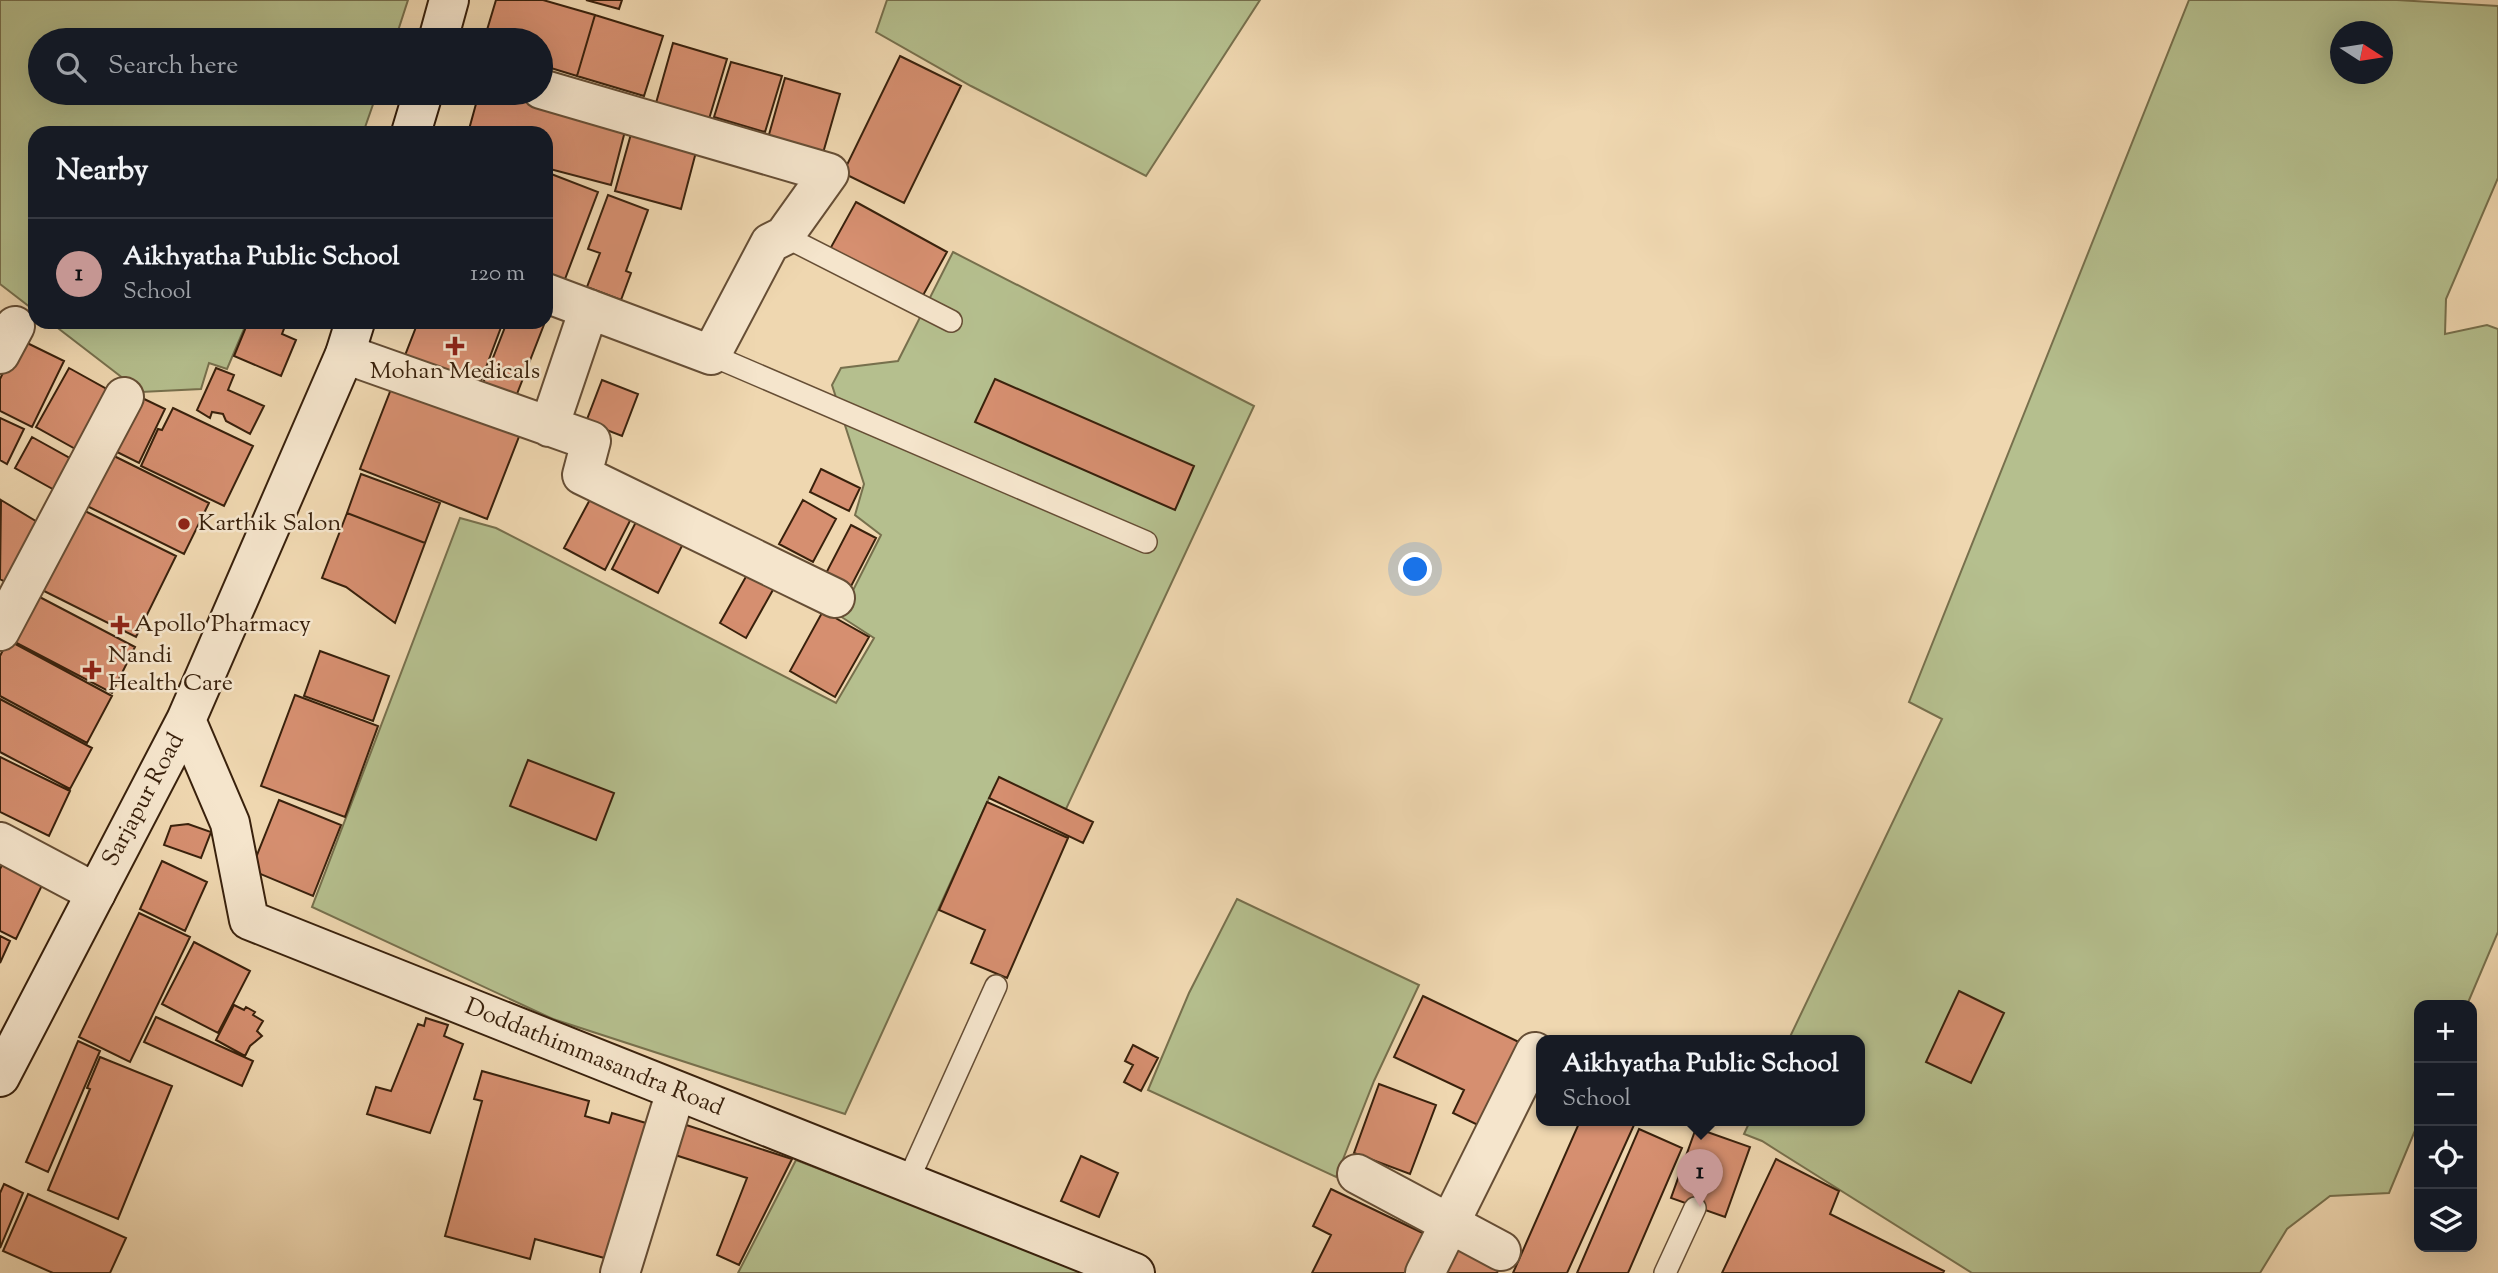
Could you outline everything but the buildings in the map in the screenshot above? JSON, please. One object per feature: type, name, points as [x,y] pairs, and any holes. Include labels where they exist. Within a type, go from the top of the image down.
[{"type":"street","points":[[441,28],[449,0]]},
{"type":"street","points":[[553,92],[829,173],[783,236],[770,243],[711,355],[553,296]]},
{"type":"street","points":[[413,126],[419,105]]},
{"type":"street","points":[[549,427],[589,309]]},
{"type":"street","points":[[350,338],[549,427],[591,441],[582,475],[835,598]]},
{"type":"street","name":"Sarjapur Road","points":[[0,1077],[186,720],[350,338]]},
{"type":"street","points":[[0,631],[124,397]]},
{"type":"street","name":"Doddathimmasandra Road","points":[[186,720],[230,824],[249,920],[1135,1273]]},
{"type":"street","points":[[0,842],[96,893]]},
{"type":"street","points":[[1425,1273],[1535,1052]]},
{"type":"street","points":[[620,1273],[676,1091]]},
{"type":"street","points":[[1357,1174],[1501,1251]]},
{"type":"lane","points":[[783,236],[951,321]]},
{"type":"lane","points":[[711,355],[1146,542]]},
{"type":"lane","points":[[907,1183],[996,986]]},
{"type":"lane","points":[[1665,1273],[1695,1208]]},
{"type":"green space","points":[[0,0],[408,0],[399,28],[28,28],[28,105],[373,105],[365,126],[28,126],[28,306],[0,284]]},
{"type":"green space","points":[[887,0],[1260,0],[1146,176],[971,86],[876,32]]},
{"type":"green space","points":[[2189,0],[2397,0],[2498,6],[2498,178],[2446,299],[2445,334],[2487,325],[2498,329],[2498,932],[2469,1000],[2414,1000],[2414,1133],[2389,1193],[2330,1196],[2287,1229],[2260,1273],[1972,1273],[1762,1141],[1744,1134],[1748,1126],[1865,1126],[1865,1035],[1791,1035],[1942,719],[1909,702]]},
{"type":"green space","points":[[953,252],[1254,406],[1066,809],[989,798],[845,1114],[553,1019],[312,907],[460,518],[496,528],[836,703],[874,638],[840,616],[881,535],[855,515],[864,484],[832,385],[841,368],[898,361]]},
{"type":"green space","points":[[59,329],[244,329],[227,369],[209,363],[201,389],[141,392]]},
{"type":"green space","points":[[1237,899],[1419,985],[1374,1081],[1336,1177],[1148,1090],[1189,993]]},
{"type":"green space","points":[[796,1160],[1089,1273],[738,1273]]},
{"type":"place","name":"Mohan Medicals","points":[[455,346]]},
{"type":"place","name":"Karthik Salon","points":[[184,524]]},
{"type":"place","name":"Apollo Pharmacy","points":[[120,625]]},
{"type":"place","name":"Nandi Health Care","points":[[92,670]]},
{"type":"place","name":"Aikhyatha Public School","points":[[1700,1207]]}]
